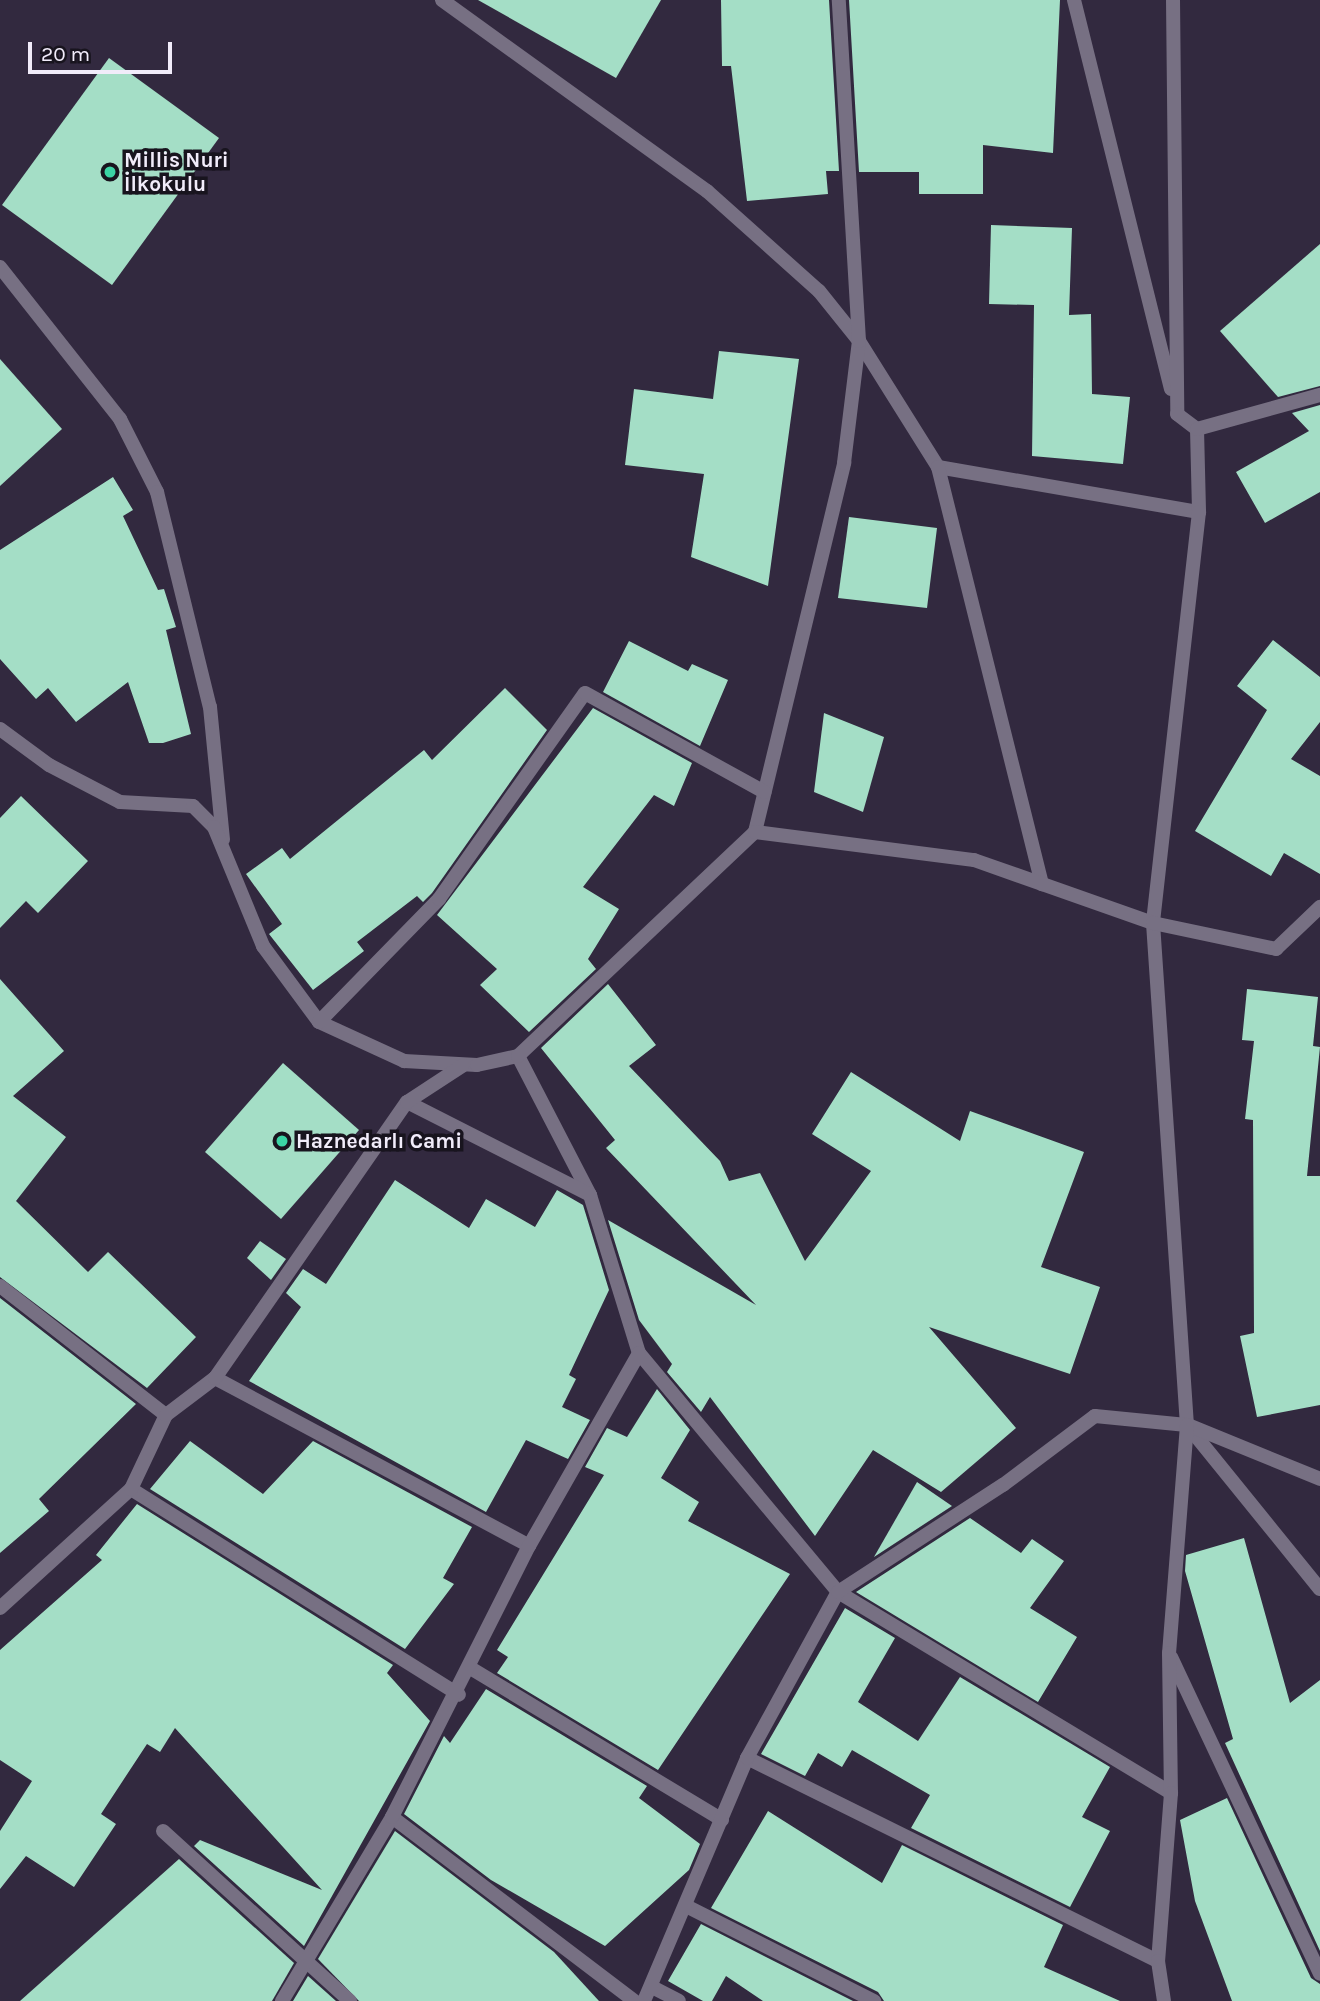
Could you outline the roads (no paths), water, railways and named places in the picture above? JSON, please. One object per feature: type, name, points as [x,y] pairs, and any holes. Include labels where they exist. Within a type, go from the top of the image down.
[{"type":"street","points":[[442,0],[707,191],[818,291],[859,341],[938,467],[1042,884]]},
{"type":"street","points":[[2,734],[120,802],[193,806],[214,827],[263,946],[318,1022],[404,1061],[462,1066],[518,1056],[755,832],[844,463],[859,341],[839,0]]},
{"type":"street","points":[[1074,0],[1177,414],[1196,429],[1199,512],[1153,923],[1187,1424],[1169,1653],[1171,1793],[1157,1961],[1164,2001]]},
{"type":"street","points":[[1173,0],[1177,414]]},
{"type":"street","points":[[0,267],[120,418],[157,492],[210,707],[225,855]]},
{"type":"street","points":[[1196,429],[1320,395]]},
{"type":"street","points":[[938,467],[1199,512]]},
{"type":"street","points":[[318,1022],[439,899],[585,692],[764,792]]},
{"type":"street","points":[[755,832],[974,860],[1153,923],[1276,949],[1320,907]]},
{"type":"street","points":[[518,1056],[590,1195],[639,1353],[838,1592],[1171,1793]]},
{"type":"street","points":[[0,1608],[131,1489],[166,1415],[215,1378],[407,1102],[462,1066]]},
{"type":"street","points":[[407,1102],[590,1195]]},
{"type":"street","points":[[0,1286],[166,1415]]},
{"type":"street","points":[[282,2001],[392,1817],[459,1695],[529,1546],[639,1353]]},
{"type":"street","points":[[215,1378],[529,1546]]},
{"type":"street","points":[[644,2001],[747,1758],[838,1592],[1095,1416],[1187,1424],[1320,1479]]},
{"type":"street","points":[[1187,1424],[1320,1589]]},
{"type":"street","points":[[131,1489],[459,1695]]},
{"type":"street","points":[[1169,1653],[1320,1974]]},
{"type":"street","points":[[472,1669],[722,1820]]},
{"type":"street","points":[[747,1758],[1157,1961]]},
{"type":"street","points":[[392,1817],[634,2001]]},
{"type":"street","points":[[163,1831],[349,2001]]},
{"type":"street","points":[[686,1906],[874,2001]]},
{"type":"street","points":[[652,1987],[679,2001]]},
{"type":"place","name":"Millis Nuri İlkokulu","points":[[110,172]]},
{"type":"place","name":"Haznedarlı Cami","points":[[282,1141]]}]
